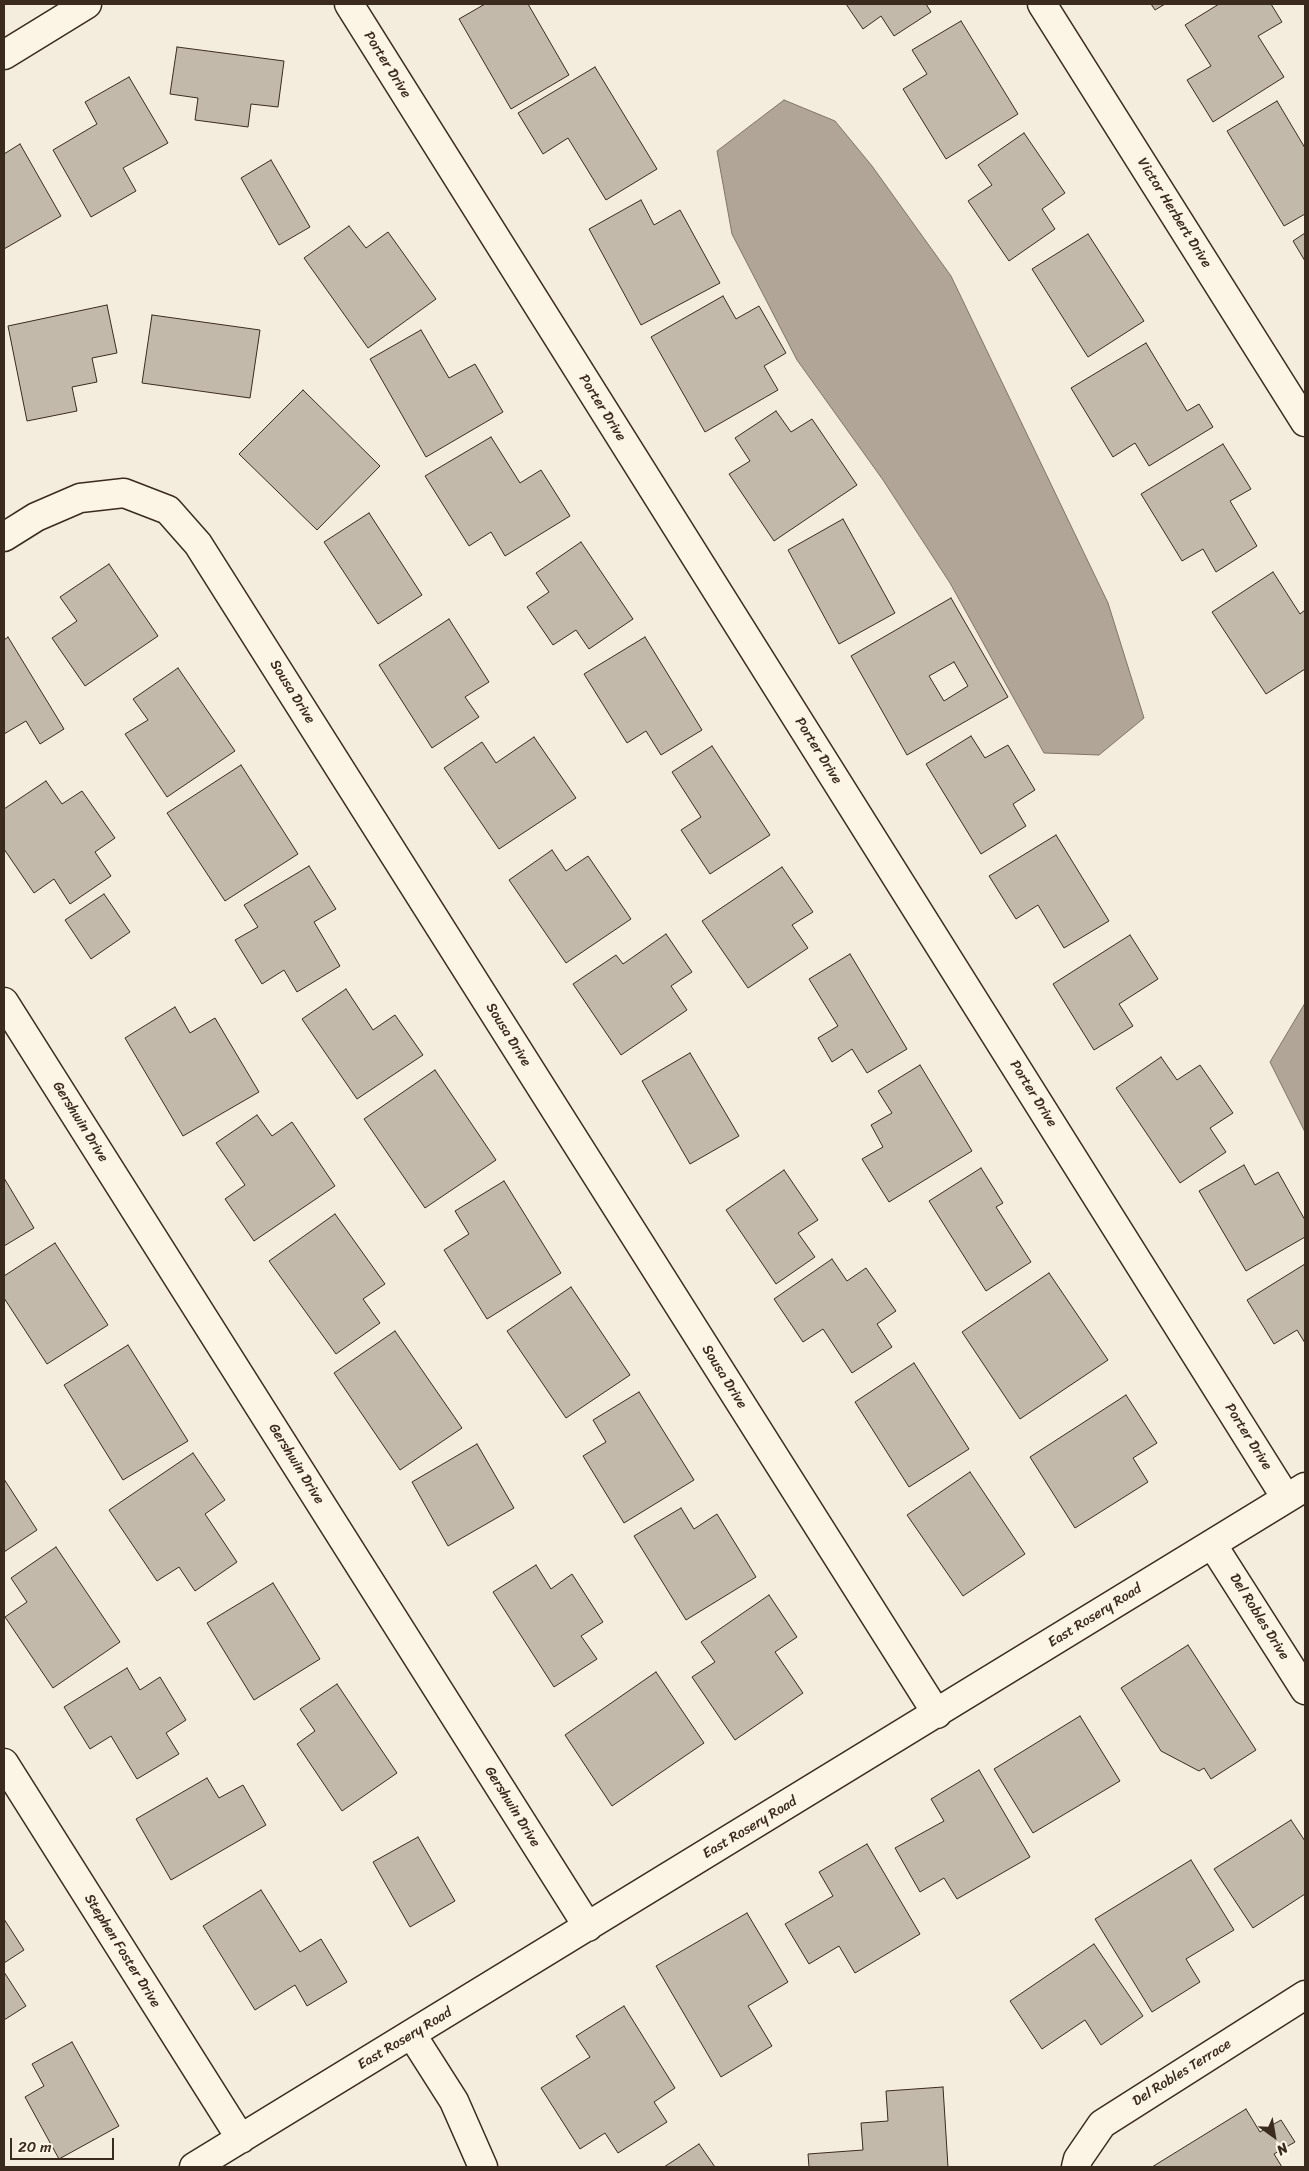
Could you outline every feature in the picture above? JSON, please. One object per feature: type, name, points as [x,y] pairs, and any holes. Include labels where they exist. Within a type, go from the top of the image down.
[{"type":"street","points":[[4,55],[87,4]]},
{"type":"street","name":"Porter Drive","points":[[349,4],[1296,1492]]},
{"type":"street","name":"Victor Herbert Drive","points":[[1042,4],[1305,422]]},
{"type":"street","name":"Sousa Drive","points":[[4,537],[36,517],[80,498],[124,493],[168,510],[198,544],[937,1714]]},
{"type":"street","name":"Gershwin Drive","points":[[4,1002],[588,1927]]},
{"type":"street","name":"East Rosery Road","points":[[194,2167],[937,1714],[1296,1492]]},
{"type":"street","name":"Del Robles Drive","points":[[1212,1544],[1305,1690]]},
{"type":"street","name":"Stephen Foster Drive","points":[[4,1763],[241,2138]]},
{"type":"street","name":"Del Robles Terrace","points":[[1076,2167],[1078,2159],[1102,2124],[1305,1995]]},
{"type":"street","points":[[412,2035],[454,2101],[484,2167]]},
{"type":"shaded area","points":[[784,100],[835,121],[872,166],[951,276],[1108,603],[1144,718],[1099,755],[1044,753],[950,583],[883,480],[797,360],[732,234],[717,151]]},
{"type":"shaded area","points":[[1305,1003],[1305,1132],[1270,1062]]},
{"type":"building","points":[[485,4],[528,4],[569,75],[511,109],[459,19]]},
{"type":"building","points":[[846,4],[926,4],[931,12],[894,36],[881,16],[863,29]]},
{"type":"building","points":[[1151,4],[1165,4],[1155,10]]},
{"type":"building","points":[[1219,4],[1271,4],[1282,22],[1258,36],[1284,77],[1213,122],[1187,80],[1211,66],[1185,25]]},
{"type":"building","points":[[961,21],[1018,114],[946,159],[903,89],[927,74],[912,50]]},
{"type":"building","points":[[177,47],[284,61],[278,107],[251,104],[248,127],[195,120],[198,98],[170,94]]},
{"type":"building","points":[[595,67],[657,169],[606,200],[568,138],[543,154],[518,113]]},
{"type":"building","points":[[129,77],[168,143],[123,168],[136,191],[91,217],[53,150],[97,124],[85,102]]},
{"type":"building","points":[[1277,101],[1305,148],[1305,214],[1284,226],[1227,131]]},
{"type":"building","points":[[1024,133],[1065,193],[1042,209],[1055,229],[1009,261],[968,201],[992,185],[978,165]]},
{"type":"building","points":[[20,144],[61,216],[4,249],[4,154]]},
{"type":"building","points":[[271,160],[310,227],[279,245],[241,178]]},
{"type":"building","points":[[641,200],[654,225],[680,210],[720,283],[641,325],[589,229]]},
{"type":"building","points":[[349,226],[366,248],[388,232],[436,299],[368,348],[304,258]]},
{"type":"building","points":[[1305,233],[1305,261],[1293,241]]},
{"type":"building","points":[[1088,234],[1144,321],[1088,357],[1032,269]]},
{"type":"building","points":[[723,296],[736,319],[759,306],[786,353],[764,366],[778,390],[705,432],[651,337]]},
{"type":"building","points":[[107,305],[117,353],[92,358],[97,382],[72,387],[77,411],[27,421],[8,326]]},
{"type":"building","points":[[152,315],[260,330],[250,398],[142,383]]},
{"type":"building","points":[[421,330],[449,378],[475,364],[503,412],[426,457],[370,359]]},
{"type":"building","points":[[1146,343],[1187,411],[1199,404],[1213,427],[1149,466],[1135,443],[1113,457],[1071,388]]},
{"type":"building","points":[[303,390],[380,466],[317,530],[239,454]]},
{"type":"building","points":[[776,411],[791,432],[812,419],[857,485],[774,541],[729,474],[750,461],[735,438]]},
{"type":"building","points":[[491,437],[520,483],[541,470],[570,516],[505,556],[491,532],[469,546],[425,476]]},
{"type":"building","points":[[1223,444],[1251,489],[1230,501],[1257,546],[1216,572],[1203,549],[1182,561],[1141,494]]},
{"type":"building","points":[[369,513],[422,595],[378,624],[324,542]]},
{"type":"building","points":[[843,519],[895,613],[839,644],[788,550]]},
{"type":"building","points":[[581,542],[633,619],[589,649],[576,630],[553,645],[527,607],[549,592],[536,573]]},
{"type":"building","points":[[109,564],[158,636],[85,686],[52,638],[77,621],[60,597]]},
{"type":"building","points":[[1273,572],[1300,614],[1305,610],[1305,669],[1266,694],[1212,612]]},
{"type":"building","points":[[951,598],[1008,697],[907,755],[851,656]],"holes":[[[954,662],[968,686],[944,701],[929,676]]]},
{"type":"building","points":[[449,619],[489,682],[465,697],[479,717],[432,748],[379,665]]},
{"type":"building","points":[[8,637],[64,729],[40,744],[26,721],[4,734],[4,640]]},
{"type":"building","points":[[645,637],[702,730],[661,755],[646,731],[627,743],[584,674]]},
{"type":"building","points":[[178,668],[235,751],[167,797],[125,734],[148,720],[133,699]]},
{"type":"building","points":[[971,736],[985,758],[1008,745],[1035,790],[1013,804],[1026,826],[981,854],[926,764]]},
{"type":"building","points":[[534,737],[576,798],[499,849],[444,768],[482,742],[496,763]]},
{"type":"building","points":[[712,746],[770,835],[710,874],[681,830],[701,817],[672,772]]},
{"type":"building","points":[[241,765],[298,854],[225,901],[167,813]]},
{"type":"building","points":[[46,781],[62,804],[82,791],[115,838],[95,852],[111,876],[70,904],[54,879],[34,893],[4,849],[4,809]]},
{"type":"building","points":[[1056,835],[1109,921],[1064,948],[1038,905],[1016,919],[989,876]]},
{"type":"building","points":[[552,850],[566,871],[588,856],[631,919],[566,963],[509,880]]},
{"type":"building","points":[[309,866],[336,909],[314,922],[340,966],[297,992],[284,970],[262,984],[235,940],[258,927],[244,905]]},
{"type":"building","points":[[782,867],[813,912],[792,925],[808,948],[748,988],[702,921]]},
{"type":"building","points":[[104,894],[130,932],[91,959],[65,920]]},
{"type":"building","points":[[666,934],[692,972],[671,986],[687,1010],[621,1055],[573,984],[616,955],[623,964]]},
{"type":"building","points":[[1130,935],[1158,979],[1119,1004],[1133,1026],[1094,1050],[1053,984]]},
{"type":"building","points":[[850,954],[907,1049],[867,1073],[852,1049],[832,1062],[818,1038],[838,1026],[809,979]]},
{"type":"building","points":[[346,989],[373,1030],[395,1015],[423,1055],[357,1099],[302,1019]]},
{"type":"building","points":[[175,1007],[190,1033],[215,1018],[259,1092],[183,1136],[125,1038]]},
{"type":"building","points":[[690,1053],[739,1136],[690,1164],[642,1081]]},
{"type":"building","points":[[1161,1057],[1177,1080],[1200,1065],[1233,1113],[1210,1128],[1226,1152],[1180,1183],[1116,1088]]},
{"type":"building","points":[[920,1065],[972,1151],[889,1202],[862,1159],[883,1147],[871,1125],[892,1113],[878,1091]]},
{"type":"building","points":[[435,1070],[496,1160],[425,1208],[364,1119]]},
{"type":"building","points":[[257,1115],[272,1136],[292,1122],[335,1186],[254,1241],[225,1199],[245,1185],[216,1143]]},
{"type":"building","points":[[1244,1165],[1255,1185],[1278,1172],[1305,1220],[1305,1237],[1246,1271],[1199,1191]]},
{"type":"building","points":[[981,1168],[1003,1203],[996,1207],[1031,1262],[986,1291],[929,1201]]},
{"type":"building","points":[[784,1170],[818,1220],[798,1233],[815,1257],[776,1284],[726,1210]]},
{"type":"building","points":[[4,1178],[34,1228],[4,1246]]},
{"type":"building","points":[[504,1181],[561,1273],[487,1319],[444,1250],[469,1234],[455,1211]]},
{"type":"building","points":[[335,1214],[385,1284],[363,1299],[380,1323],[336,1354],[269,1261]]},
{"type":"building","points":[[55,1243],[108,1325],[47,1364],[4,1298],[4,1276]]},
{"type":"building","points":[[832,1259],[847,1281],[866,1268],[896,1311],[877,1324],[892,1347],[852,1373],[823,1329],[803,1342],[774,1299]]},
{"type":"building","points":[[1305,1264],[1305,1343],[1297,1330],[1274,1344],[1247,1300]]},
{"type":"building","points":[[1049,1273],[1108,1360],[1020,1419],[962,1332]]},
{"type":"building","points":[[571,1287],[630,1375],[566,1418],[507,1331]]},
{"type":"building","points":[[395,1331],[462,1428],[400,1470],[334,1373]]},
{"type":"building","points":[[128,1345],[188,1441],[123,1480],[64,1385]]},
{"type":"building","points":[[914,1363],[969,1449],[909,1487],[855,1402]]},
{"type":"building","points":[[639,1392],[694,1480],[624,1523],[583,1456],[606,1442],[593,1420]]},
{"type":"building","points":[[1126,1395],[1157,1443],[1133,1458],[1148,1482],[1075,1528],[1030,1457]]},
{"type":"building","points":[[477,1444],[514,1508],[448,1546],[412,1482]]},
{"type":"building","points":[[193,1453],[225,1500],[205,1514],[237,1562],[195,1591],[179,1567],[157,1581],[109,1510]]},
{"type":"building","points":[[970,1472],[1025,1554],[963,1596],[907,1515]]},
{"type":"building","points":[[4,1479],[37,1530],[4,1552]]},
{"type":"building","points":[[681,1508],[694,1529],[717,1514],[756,1577],[686,1620],[634,1536]]},
{"type":"building","points":[[56,1547],[120,1642],[53,1688],[5,1617],[27,1602],[11,1578]]},
{"type":"building","points":[[536,1565],[551,1589],[572,1574],[603,1622],[581,1636],[597,1659],[554,1687],[493,1592]]},
{"type":"building","points":[[273,1583],[320,1659],[254,1700],[207,1623]]},
{"type":"building","points":[[769,1595],[797,1637],[775,1652],[803,1693],[735,1740],[692,1677],[715,1662],[701,1642]]},
{"type":"building","points":[[1188,1645],[1256,1750],[1211,1779],[1204,1768],[1199,1771],[1161,1751],[1121,1688]]},
{"type":"building","points":[[127,1668],[140,1690],[160,1677],[186,1720],[166,1733],[179,1754],[137,1779],[111,1736],[90,1749],[64,1707]]},
{"type":"building","points":[[656,1672],[704,1743],[612,1806],[565,1735]]},
{"type":"building","points":[[337,1684],[397,1773],[342,1811],[297,1744],[315,1731],[300,1709]]},
{"type":"building","points":[[1080,1716],[1120,1781],[1033,1833],[994,1769]]},
{"type":"building","points":[[979,1770],[1030,1857],[957,1899],[944,1878],[920,1892],[895,1848],[944,1821],[931,1799]]},
{"type":"building","points":[[207,1778],[219,1798],[243,1785],[266,1825],[171,1880],[136,1819]]},
{"type":"building","points":[[1291,1820],[1305,1841],[1305,1894],[1253,1928],[1214,1869]]},
{"type":"building","points":[[418,1837],[455,1901],[410,1927],[373,1862]]},
{"type":"building","points":[[867,1844],[920,1934],[855,1973],[839,1946],[809,1964],[785,1924],[833,1896],[819,1872]]},
{"type":"building","points":[[1191,1860],[1234,1930],[1186,1959],[1200,1982],[1152,2012],[1095,1919]]},
{"type":"building","points":[[261,1890],[300,1952],[321,1939],[347,1982],[307,2006],[295,1985],[255,2010],[203,1926]]},
{"type":"building","points":[[747,1913],[788,1982],[748,2006],[772,2046],[721,2077],[656,1966]]},
{"type":"building","points":[[4,1919],[24,1950],[4,1963]]},
{"type":"building","points":[[1094,1944],[1143,2016],[1101,2045],[1085,2020],[1042,2049],[1010,2001]]},
{"type":"building","points":[[4,1972],[26,2006],[4,2020]]},
{"type":"building","points":[[624,2006],[675,2088],[654,2102],[667,2122],[618,2153],[605,2133],[580,2149],[541,2088],[590,2057],[576,2036]]},
{"type":"building","points":[[72,2042],[119,2126],[59,2159],[25,2097],[44,2086],[32,2064]]},
{"type":"building","points":[[943,2087],[948,2167],[809,2167],[808,2154],[863,2150],[861,2123],[888,2121],[886,2091]]},
{"type":"building","points":[[1246,2109],[1260,2132],[1281,2120],[1295,2142],[1274,2154],[1282,2167],[1152,2167]]},
{"type":"building","points":[[699,2144],[715,2167],[664,2167]]}]
